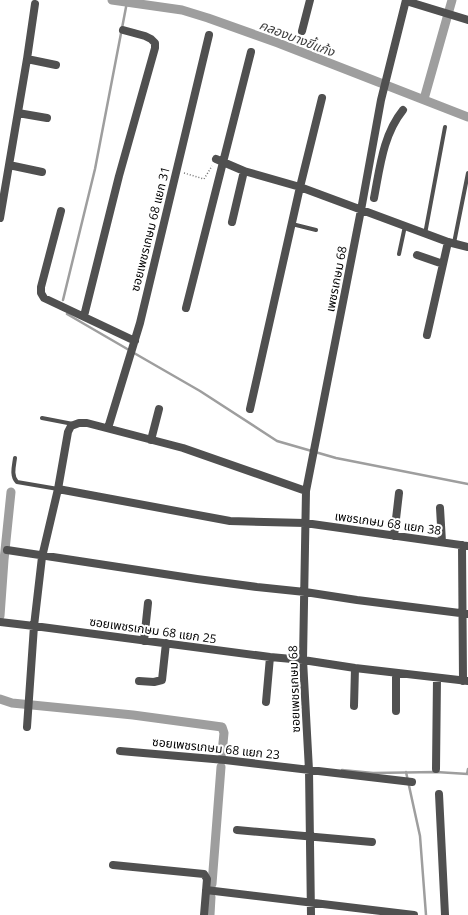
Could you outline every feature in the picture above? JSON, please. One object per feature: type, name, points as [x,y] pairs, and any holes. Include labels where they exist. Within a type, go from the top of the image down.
[{"type":"street","points":[[302,31],[310,0]]},
{"type":"street","points":[[406,1],[468,20]]},
{"type":"street","name":"เพชรเกษม 68","points":[[312,463],[381,100],[406,1]]},
{"type":"street","points":[[0,218],[27,60],[34,4]]},
{"type":"street","points":[[84,316],[119,176],[156,43],[151,39],[122,30]]},
{"type":"street","name":"ซอยเพชรเกษม 68 แยก 31","points":[[108,428],[135,341],[209,35]]},
{"type":"street","points":[[186,308],[220,161],[251,52]]},
{"type":"street","points":[[27,60],[56,65]]},
{"type":"street","points":[[250,409],[300,187],[322,98]]},
{"type":"street","points":[[374,198],[384,147],[394,121],[403,110]]},
{"type":"street","points":[[18,113],[47,118]]},
{"type":"street","points":[[373,143],[384,147]]},
{"type":"street","points":[[220,161],[244,172],[300,187],[425,234],[468,247]]},
{"type":"street","points":[[9,165],[42,172]]},
{"type":"street","points":[[232,222],[244,172]]},
{"type":"street","points":[[61,211],[41,287],[41,293],[44,298],[135,341]]},
{"type":"street","points":[[427,335],[443,264],[451,243]]},
{"type":"street","points":[[417,255],[443,264]]},
{"type":"street","points":[[151,440],[159,409]]},
{"type":"street","points":[[27,727],[34,626],[42,557],[58,489],[68,432],[71,426],[74,424],[87,423],[183,448],[306,491]]},
{"type":"street","name":"ซอยเพชรเกษม 68","points":[[311,915],[309,770],[303,660],[306,491],[312,463]]},
{"type":"street","name":"เพชรเกษม 68 แยก 38","points":[[58,489],[230,521],[305,523],[465,546]]},
{"type":"street","points":[[394,536],[399,493]]},
{"type":"street","points":[[440,508],[442,542]]},
{"type":"street","points":[[465,546],[465,681]]},
{"type":"street","points":[[7,550],[42,557],[242,585],[466,614]]},
{"type":"street","points":[[144,641],[148,603]]},
{"type":"street","name":"ซอยเพชรเกษม 68 แยก 25","points":[[0,622],[270,658],[303,660],[355,668],[465,681]]},
{"type":"street","points":[[139,681],[154,682],[162,680],[166,644]]},
{"type":"street","points":[[266,702],[270,658]]},
{"type":"street","points":[[354,706],[355,668]]},
{"type":"street","points":[[396,673],[396,711]]},
{"type":"street","points":[[436,769],[437,678]]},
{"type":"street","name":"ซอยเพชรเกษม 68 แยก 23","points":[[120,751],[225,760],[412,782]]},
{"type":"street","points":[[439,794],[445,915]]},
{"type":"street","points":[[237,830],[372,842]]},
{"type":"street","points":[[113,865],[204,874],[207,879],[204,915]]},
{"type":"street","points":[[206,890],[414,915]]},
{"type":"lane","points":[[425,234],[445,127]]},
{"type":"lane","points":[[451,243],[468,173]]},
{"type":"lane","points":[[292,224],[316,230]]},
{"type":"lane","points":[[398,254],[405,226]]},
{"type":"lane","points":[[42,418],[74,424]]},
{"type":"lane","points":[[15,458],[13,473],[17,482],[58,489]]},
{"type":"path","points":[[177,170],[204,179],[220,161]]},
{"type":"waterway","name":"คลองบางขี้แก้ง","points":[[112,0],[182,10],[208,18],[278,43],[468,117]]},
{"type":"waterway","points":[[424,99],[452,0]]},
{"type":"waterway","points":[[63,300],[95,169],[127,2]]},
{"type":"waterway","points":[[67,314],[129,350]]},
{"type":"waterway","points":[[134,353],[200,391],[277,441],[336,458],[468,484]]},
{"type":"waterway","points":[[0,616],[11,492]]},
{"type":"waterway","points":[[0,699],[12,703],[133,715],[222,727],[224,733],[222,753]]},
{"type":"waterway","points":[[212,884],[221,767]]},
{"type":"waterway","points":[[467,774],[468,769]]},
{"type":"waterway","points":[[342,770],[373,773],[436,772],[468,774]]},
{"type":"waterway","points":[[406,772],[420,836],[426,915]]},
{"type":"waterway","points":[[210,915],[211,897]]}]
